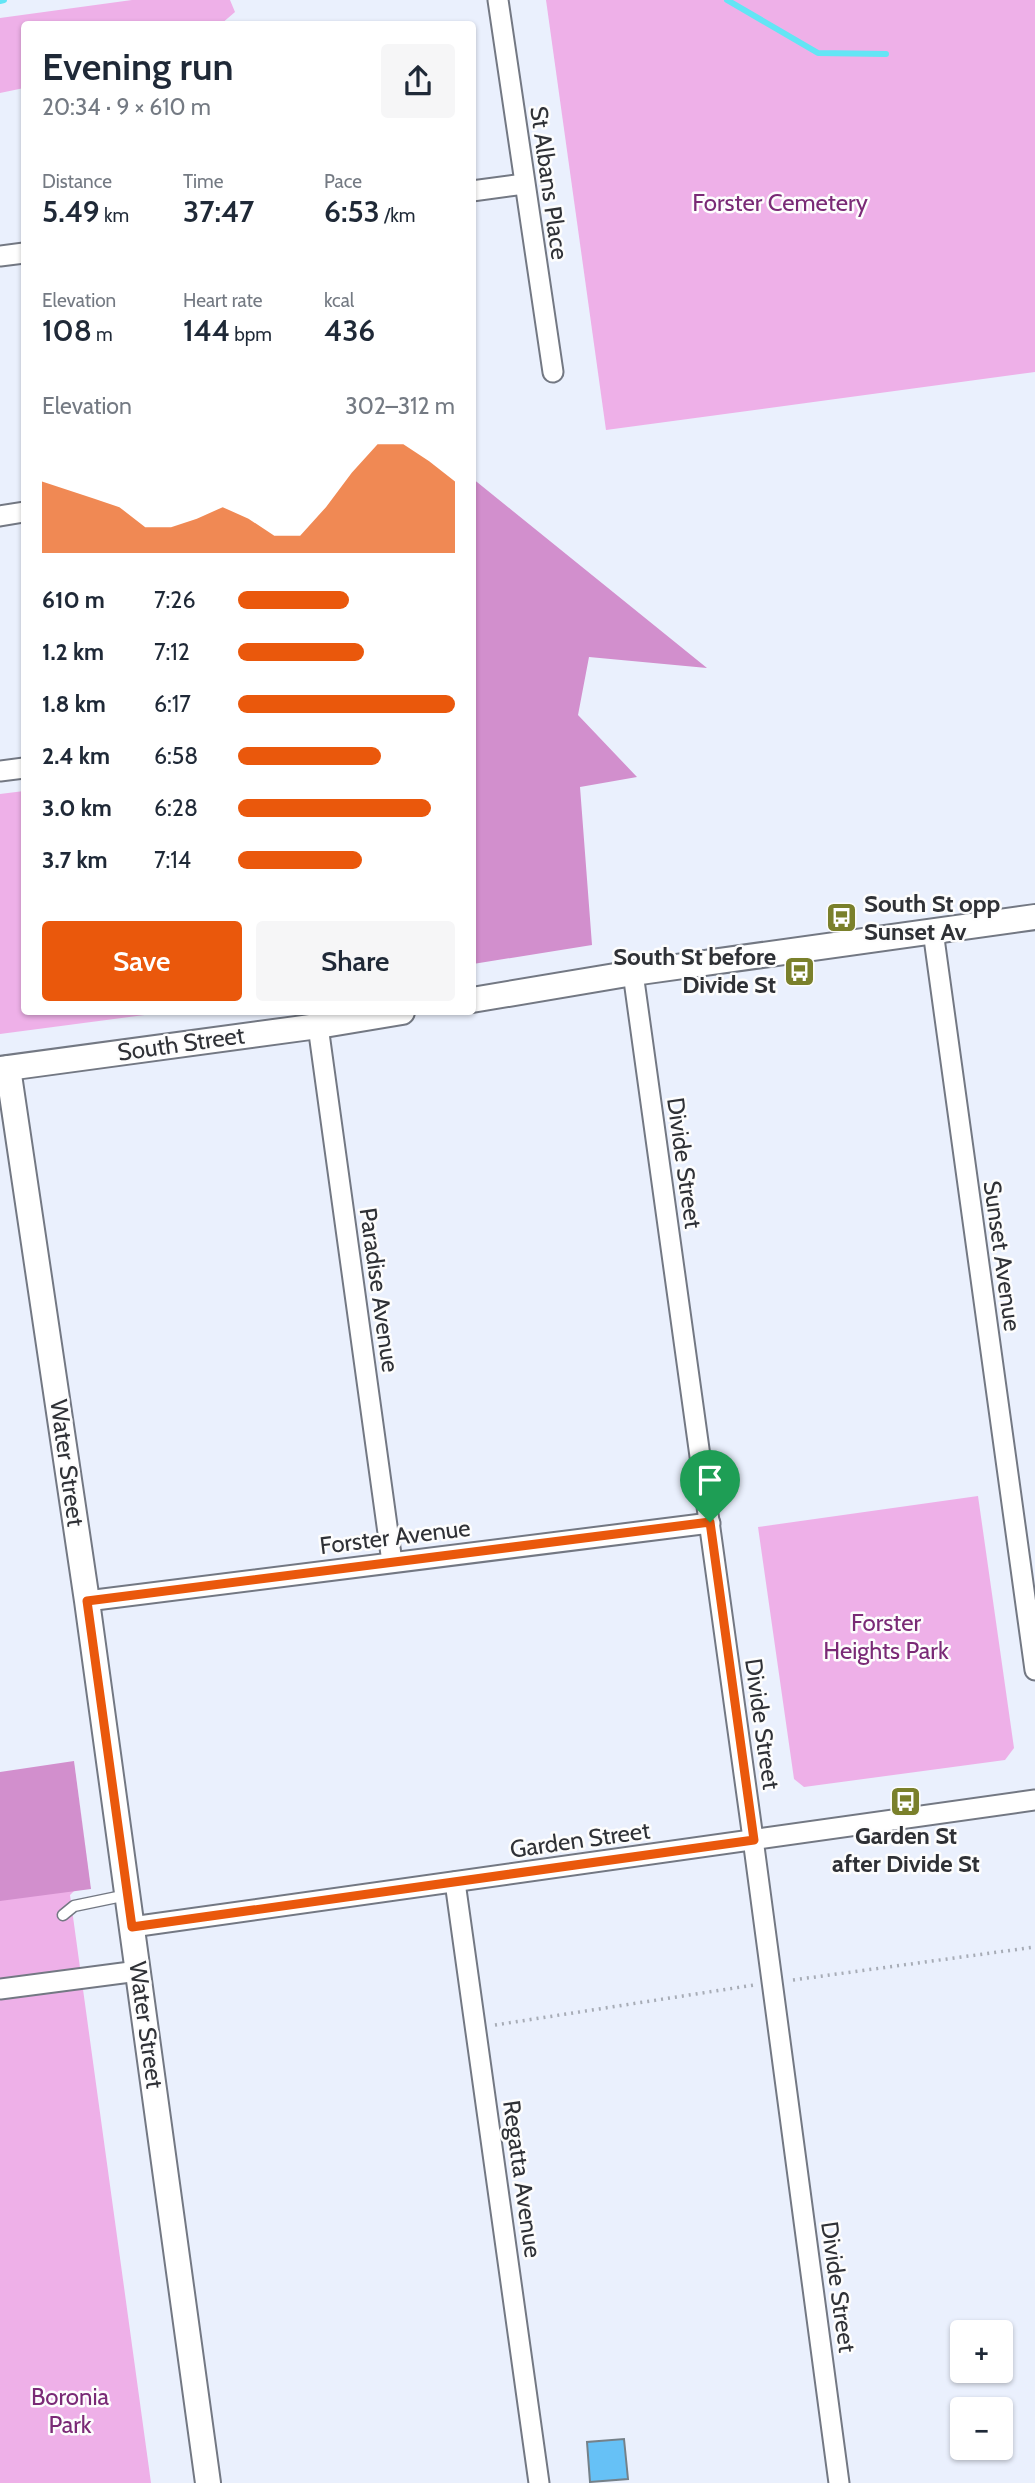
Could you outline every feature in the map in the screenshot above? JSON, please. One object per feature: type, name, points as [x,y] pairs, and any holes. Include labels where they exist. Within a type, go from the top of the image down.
[{"type":"street","name":"St Albans Place","points":[[498,0],[553,372]]},
{"type":"street","points":[[476,190],[524,184]]},
{"type":"street","points":[[0,256],[21,253]]},
{"type":"street","points":[[0,516],[21,512]]},
{"type":"street","points":[[0,771],[21,768]]},
{"type":"street","points":[[476,999],[633,973],[1035,917]]},
{"type":"street","name":"Sunset Avenue","points":[[933,931],[1035,1671]]},
{"type":"street","name":"Divide Street","points":[[633,973],[754,1840],[839,2483]]},
{"type":"street","name":"South Street","points":[[4,1069],[384,1015]]},
{"type":"street","name":"Paradise Avenue","points":[[318,1026],[392,1562]]},
{"type":"street","name":"Water Street","points":[[4,1069],[87,1601],[208,2483]]},
{"type":"street","name":"Forster Avenue","points":[[87,1601],[710,1522]]},
{"type":"street","name":"Garden Street","points":[[132,1927],[1035,1800]]},
{"type":"street","name":"Regatta Avenue","points":[[455,1882],[539,2483]]},
{"type":"street","points":[[0,1989],[138,1970]]},
{"type":"lane","points":[[63,1915],[74,1906],[128,1895]]},
{"type":"green space","points":[[132,0],[230,0],[235,12],[224,21],[21,21],[21,89],[0,93],[0,18]]},
{"type":"green space","name":"Forster Cemetery","points":[[546,0],[1035,0],[1035,372],[606,430]]},
{"type":"green space","points":[[21,791],[21,1015],[144,1015],[0,1034],[0,794]]},
{"type":"green space","name":"Forster Heights Park","points":[[978,1496],[1014,1748],[1005,1760],[804,1787],[794,1779],[758,1527]]},
{"type":"green space","name":"Boronia Park","points":[[0,1817],[75,1890],[70,1895],[151,2483],[0,2483]]},
{"type":"shaded area","points":[[476,481],[707,668],[589,657],[578,715],[637,777],[580,787],[592,945],[476,964]]},
{"type":"shaded area","points":[[74,1761],[91,1889],[0,1901],[0,1772]]},
{"type":"building","points":[[624,2439],[628,2479],[590,2482],[587,2442]]},
{"type":"waterway","points":[[0,1],[4,0]]},
{"type":"waterway","points":[[727,0],[818,53],[886,54]]},
{"type":"place","name":"South St opp Sunset Av","points":[[841,918]]},
{"type":"place","name":"South St before Divide St","points":[[799,971]]},
{"type":"place","name":"Garden St after Divide St","points":[[906,1802]]},
{"type":"route","points":[[710,1522],[754,1840],[132,1927],[87,1601],[710,1522]]}]
